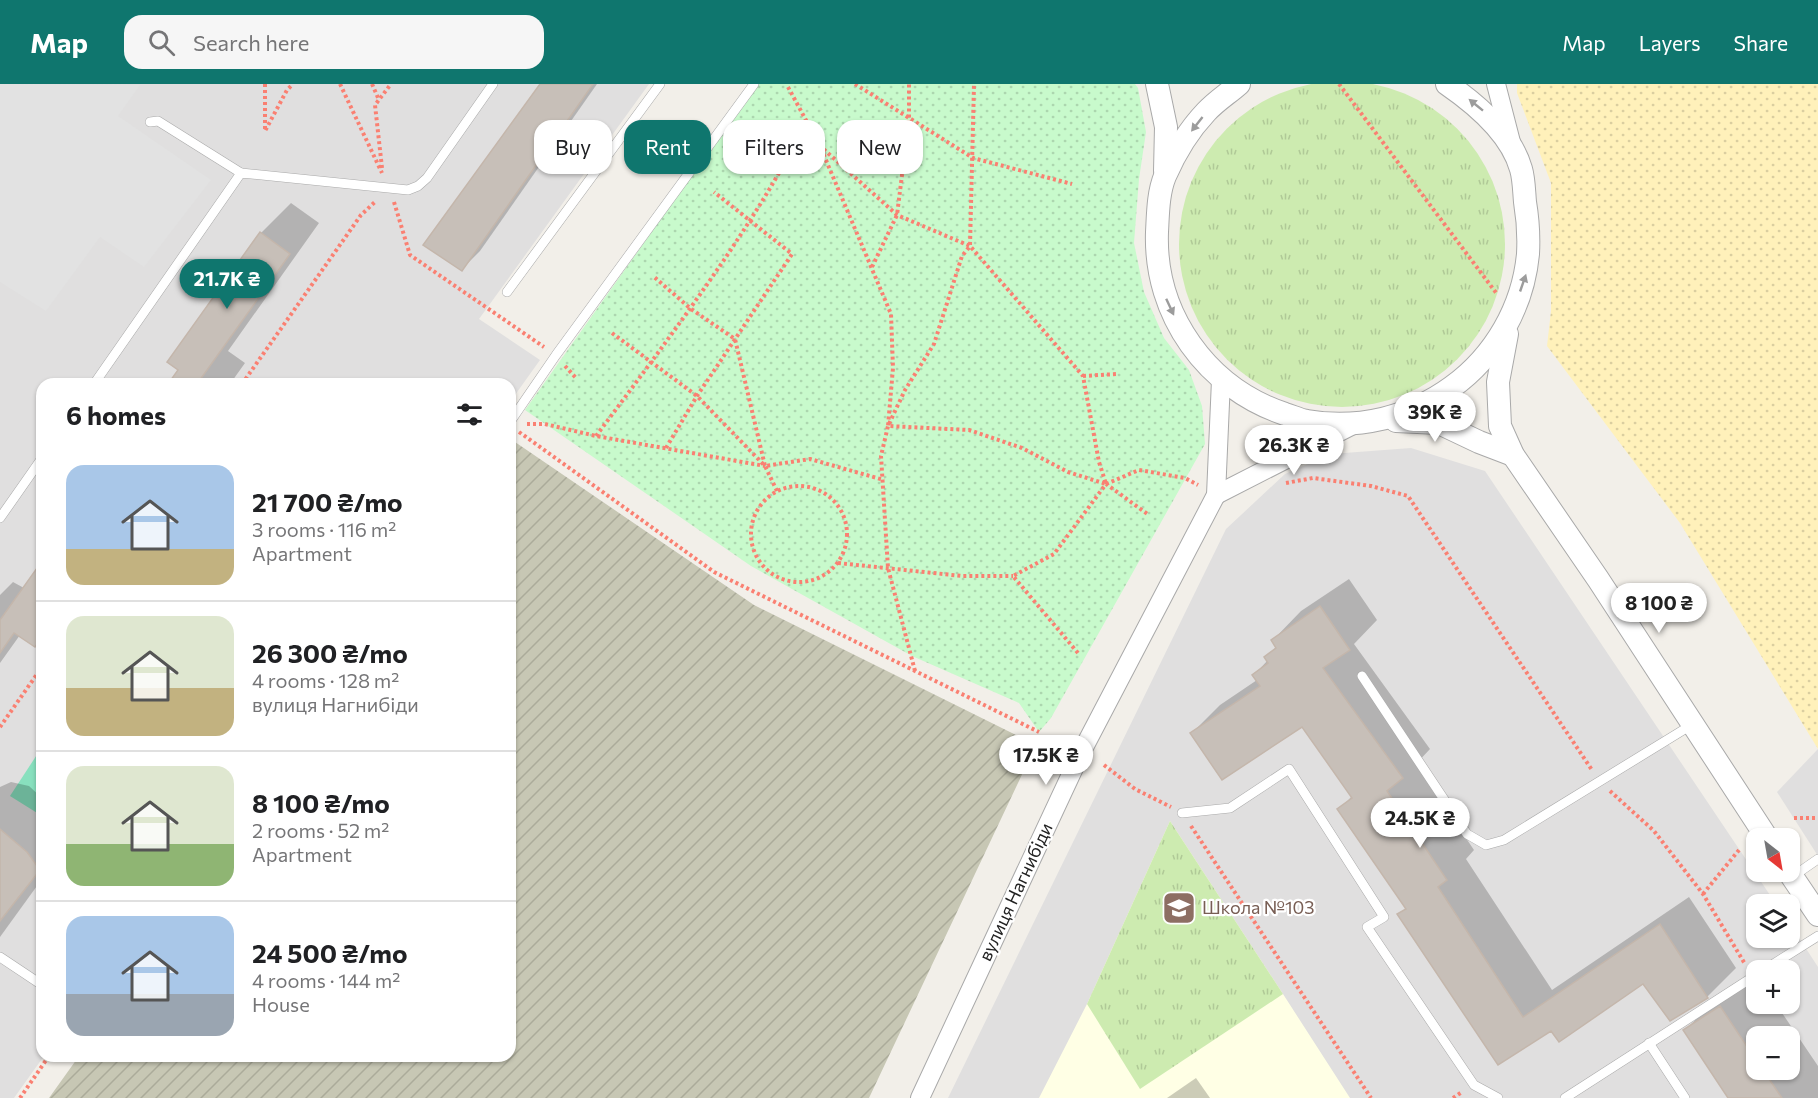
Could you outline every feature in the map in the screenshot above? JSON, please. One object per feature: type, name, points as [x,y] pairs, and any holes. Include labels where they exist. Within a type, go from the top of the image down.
[{"type":"street","points":[[1157,84],[1166,127],[1164,178],[1158,205],[1156,254],[1166,301],[1188,344],[1221,380],[1261,406],[1307,421],[1355,424],[1407,420],[1439,423],[1513,455]]},
{"type":"street","points":[[1164,178],[1182,143],[1207,111],[1239,84]]},
{"type":"street","points":[[1447,84],[1486,114],[1513,149]]},
{"type":"street","points":[[1496,84],[1513,149],[1521,169],[1529,233],[1526,273],[1511,318],[1498,382],[1500,426],[1513,455],[1598,579],[1761,828]]},
{"type":"street","points":[[1216,495],[1355,424],[1395,417],[1433,401],[1466,377],[1494,347],[1511,318]]},
{"type":"street","name":"вулиця Нагнибіди","points":[[920,1098],[1081,753],[1216,495],[1221,380]]},
{"type":"street","points":[[1795,882],[1818,915]]},
{"type":"lane","points":[[150,122],[158,121],[241,173],[408,190],[418,186],[427,178],[493,84]]},
{"type":"lane","points":[[507,292],[660,84]]},
{"type":"lane","points":[[516,413],[754,84]]},
{"type":"lane","points":[[98,378],[241,173]]},
{"type":"lane","points":[[0,518],[36,467]]},
{"type":"lane","points":[[1362,676],[1467,834],[1486,845],[1504,840],[1693,724]]},
{"type":"lane","points":[[1182,813],[1230,808],[1289,769],[1384,917],[1367,927],[1474,1084],[1498,1098]]},
{"type":"lane","points":[[1800,869],[1818,860]]},
{"type":"lane","points":[[1780,960],[1818,936]]},
{"type":"lane","points":[[0,957],[36,981]]},
{"type":"lane","points":[[1565,1098],[1746,982]]},
{"type":"lane","points":[[1649,1043],[1685,1098]]},
{"type":"path","points":[[265,84],[265,131],[287,90],[293,84]]},
{"type":"path","points":[[340,84],[382,172]]},
{"type":"path","points":[[372,84],[379,100]]},
{"type":"path","points":[[391,84],[375,105],[382,172],[410,255],[556,356],[577,379]]},
{"type":"path","points":[[855,84],[974,158],[1072,184]]},
{"type":"path","points":[[872,267],[897,215],[909,119],[909,84]]},
{"type":"path","points":[[888,426],[905,390],[934,344],[962,256],[970,246],[974,158],[974,84]]},
{"type":"path","points":[[1339,84],[1498,294]]},
{"type":"path","points":[[788,87],[807,120]]},
{"type":"path","points":[[825,151],[897,215],[970,246],[1083,376],[1106,484]]},
{"type":"path","points":[[825,159],[891,314],[893,368],[888,426],[881,456],[888,568],[915,671]]},
{"type":"path","points":[[596,436],[691,309],[780,174]]},
{"type":"path","points":[[246,378],[361,215],[386,187]]},
{"type":"path","points":[[666,448],[697,396],[792,254],[714,192]]},
{"type":"path","points":[[653,276],[691,309],[735,339],[765,466],[777,491]]},
{"type":"path","points":[[612,333],[697,396],[765,466]]},
{"type":"path","points":[[1083,376],[1117,374]]},
{"type":"path","points":[[545,424],[596,436],[765,466],[810,459],[884,480]]},
{"type":"path","points":[[888,426],[969,430],[1022,448],[1068,472],[1106,484],[1149,515]]},
{"type":"path","points":[[517,430],[714,572],[1039,732]]},
{"type":"path","points":[[838,563],[962,576],[1013,576],[1053,554],[1106,484],[1139,470],[1185,478],[1216,495]]},
{"type":"path","points":[[1281,484],[1313,478],[1371,486],[1408,496],[1600,781],[1654,831],[1703,894],[1746,962]]},
{"type":"path","points":[[792,486],[808,487],[824,492],[836,503],[844,517],[847,532],[845,549],[838,563],[826,574],[812,581],[796,583],[781,579],[767,571],[757,559],[751,544],[750,529],[755,513],[764,500],[777,491],[792,486]]},
{"type":"path","points":[[1013,576],[1078,653]]},
{"type":"path","points":[[0,727],[36,676]]},
{"type":"path","points":[[1104,765],[1135,789],[1182,813],[1371,1098]]},
{"type":"path","points":[[1794,818],[1818,818]]},
{"type":"path","points":[[1703,894],[1739,850]]},
{"type":"path","points":[[20,1098],[45,1062]]},
{"type":"shaded area","points":[[0,84],[649,84],[612,135],[612,120],[534,120],[534,174],[584,174],[479,319],[540,360],[516,394],[516,378],[36,378],[36,1062],[40,1062],[14,1098],[0,1098]]},
{"type":"shaded area","points":[[0,84],[140,85],[118,116],[211,180],[144,267],[100,237],[46,311],[0,282]]},
{"type":"shaded area","points":[[516,443],[754,605],[1036,745],[869,1098],[49,1098],[75,1062],[516,1062]]},
{"type":"shaded area","points":[[1411,448],[1485,471],[1746,859],[1746,882],[1761,882],[1769,894],[1746,894],[1746,948],[1800,948],[1800,939],[1818,967],[1818,1098],[948,1098],[1226,529],[1285,474],[1331,454]]},
{"type":"shaded area","points":[[1818,749],[1818,856],[1777,792]]},
{"type":"shaded area","name":"Школа №103","points":[[1170,821],[1350,1098],[1039,1098],[1087,1004]]},
{"type":"green space","points":[[1342,81],[1389,88],[1404,94],[1432,109],[1457,129],[1477,154],[1492,182],[1498,197],[1505,244],[1498,291],[1492,306],[1477,334],[1457,359],[1432,379],[1404,394],[1389,400],[1342,407],[1295,400],[1280,394],[1252,379],[1227,359],[1207,334],[1192,306],[1186,291],[1179,244],[1186,197],[1192,182],[1207,154],[1227,129],[1252,109],[1280,94],[1295,88]]},
{"type":"green space","points":[[757,84],[1135,84],[1138,88],[1146,132],[1139,179],[1134,243],[1144,292],[1164,338],[1189,370],[1202,406],[1205,444],[1051,718],[1039,732],[1019,703],[912,656],[751,566],[525,410],[693,174],[711,174],[711,149],[723,132],[723,174],[825,174],[825,120],[731,120]]},
{"type":"green space","points":[[36,756],[36,812],[10,796]]},
{"type":"green space","name":"Школа №103","points":[[1170,821],[1283,994],[1140,1089],[1087,1004]]},
{"type":"sand","points":[[1517,84],[1818,84],[1818,749],[1680,523],[1547,346],[1551,311],[1551,183],[1517,93]]},
{"type":"building","points":[[540,84],[593,84],[568,120],[534,120],[534,168],[462,271],[423,245]]},
{"type":"building","points":[[260,232],[290,254],[201,378],[172,378],[178,370],[167,362]]},
{"type":"building","points":[[36,569],[36,646],[14,633],[0,653],[0,620]]},
{"type":"building","points":[[1320,606],[1350,650],[1323,668],[1403,778],[1387,791],[1447,880],[1438,887],[1523,1017],[1660,924],[1708,998],[1670,1021],[1643,984],[1559,1042],[1551,1031],[1498,1065],[1397,914],[1406,909],[1337,809],[1352,798],[1302,727],[1222,780],[1190,733],[1260,686],[1252,675],[1268,663],[1264,657],[1276,648],[1271,640]]},
{"type":"building","points":[[0,829],[27,852],[36,864],[36,875],[0,921]]},
{"type":"building","points":[[1720,1006],[1746,1045],[1746,1080],[1770,1080],[1782,1098],[1728,1098],[1683,1030]]},
{"type":"place","name":"Школа №103","points":[[1179,908]]}]
